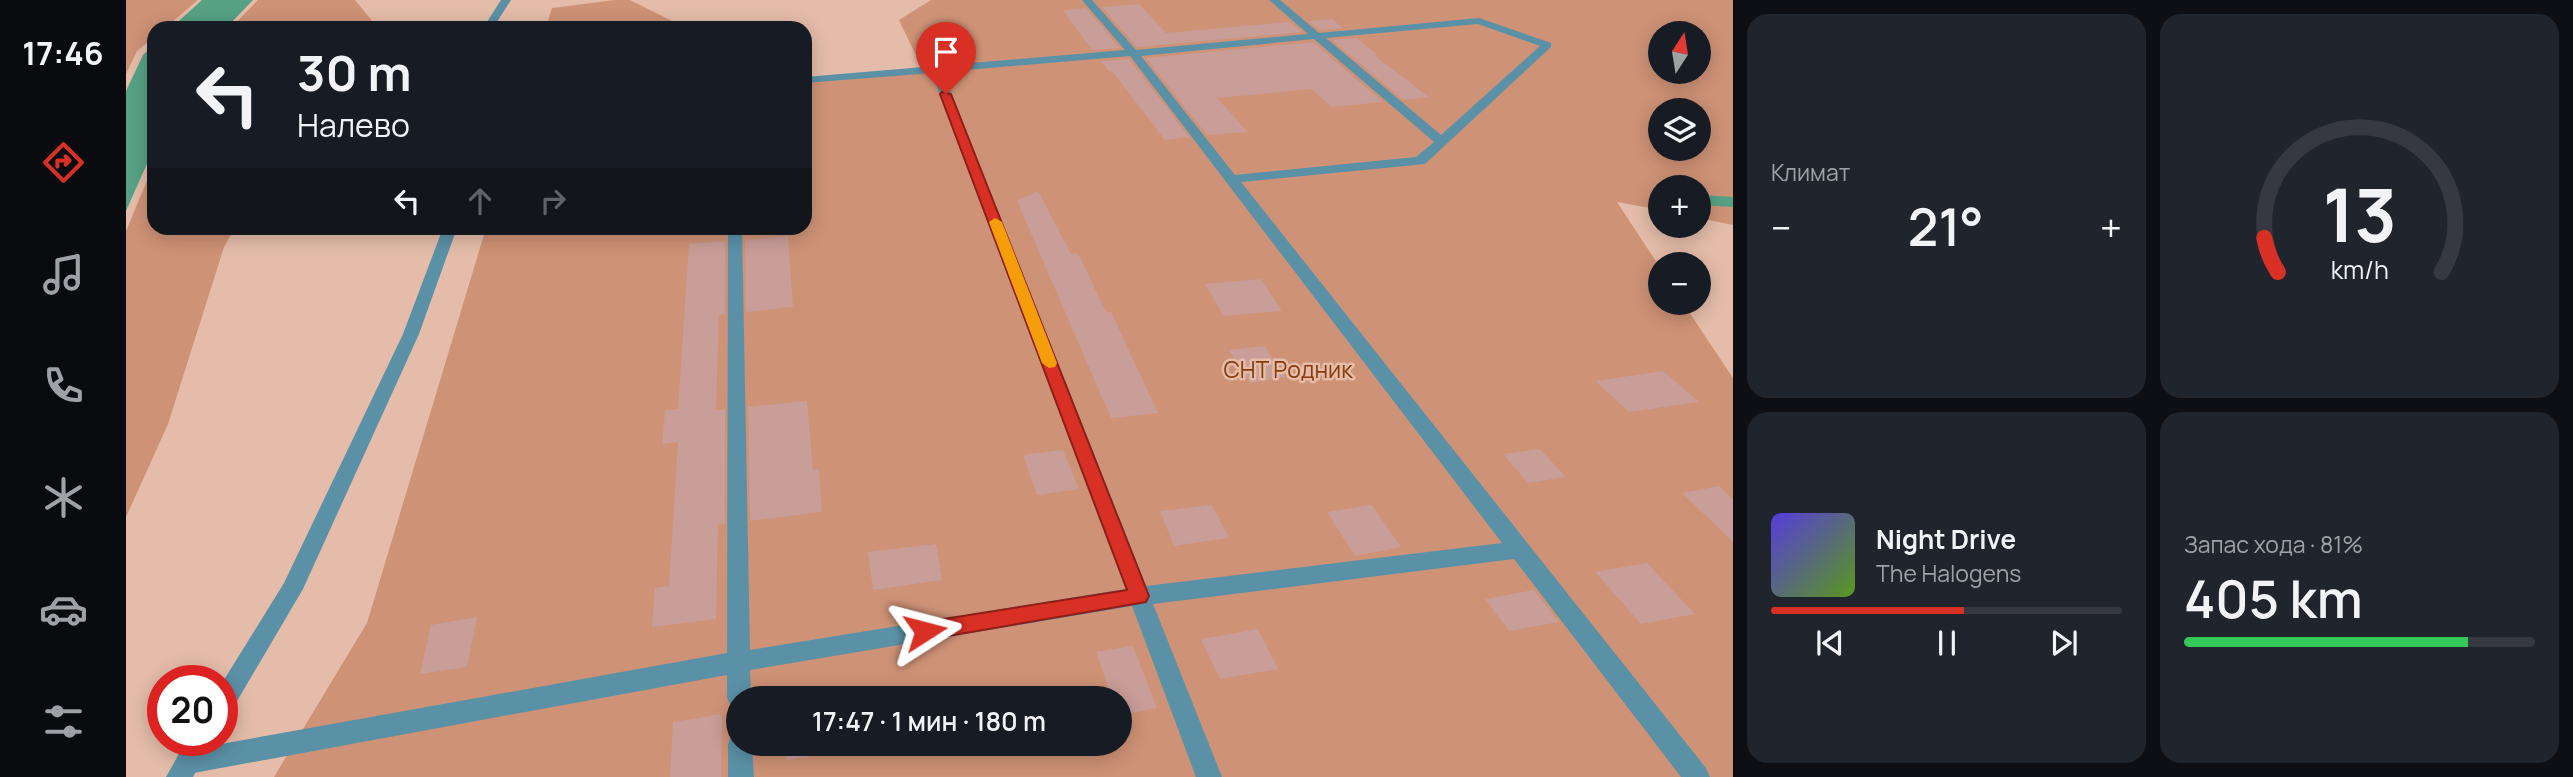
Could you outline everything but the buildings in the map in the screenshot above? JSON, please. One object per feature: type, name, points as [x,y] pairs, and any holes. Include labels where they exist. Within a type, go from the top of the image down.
[{"type":"street","points":[[1087,0],[1133,53],[1697,777]]},
{"type":"street","points":[[1274,0],[1442,142]]},
{"type":"street","points":[[492,21],[503,4]]},
{"type":"street","points":[[812,79],[1479,21],[1547,45],[1420,161],[1230,178]]},
{"type":"street","points":[[936,69],[1209,777]]},
{"type":"street","points":[[238,678],[298,576],[411,334],[447,235]]},
{"type":"street","points":[[735,235],[739,686]]},
{"type":"street","points":[[184,770],[738,662],[1139,596],[1518,550]]},
{"type":"street","points":[[740,756],[741,777]]},
{"type":"green space","points":[[126,0],[198,0],[173,21],[147,21],[147,43],[137,51],[126,74]]},
{"type":"green space","points":[[258,0],[355,0],[372,21],[238,21]]},
{"type":"green space","points":[[630,0],[672,21],[548,21],[552,8]]},
{"type":"green space","name":"СНТ Родник","points":[[931,0],[1733,0],[1733,225],[1711,220],[1711,175],[1648,175],[1648,208],[1617,202],[1650,252],[1648,315],[1691,315],[1733,378],[1733,777],[274,777],[367,623],[484,235],[812,235],[812,79],[922,68],[899,20]]},
{"type":"green space","points":[[147,181],[147,235],[231,235],[224,247],[168,424],[126,517],[126,231]]},
{"type":"shaded area","points":[[202,0],[253,0],[233,21],[179,21]]},
{"type":"shaded area","points":[[147,51],[147,164],[126,211],[126,91]]},
{"type":"waterway","points":[[1711,201],[1733,202]]},
{"type":"slow traffic","points":[[995,222],[1049,363]]},
{"type":"route","points":[[925,631],[1139,596],[946,94]]}]
